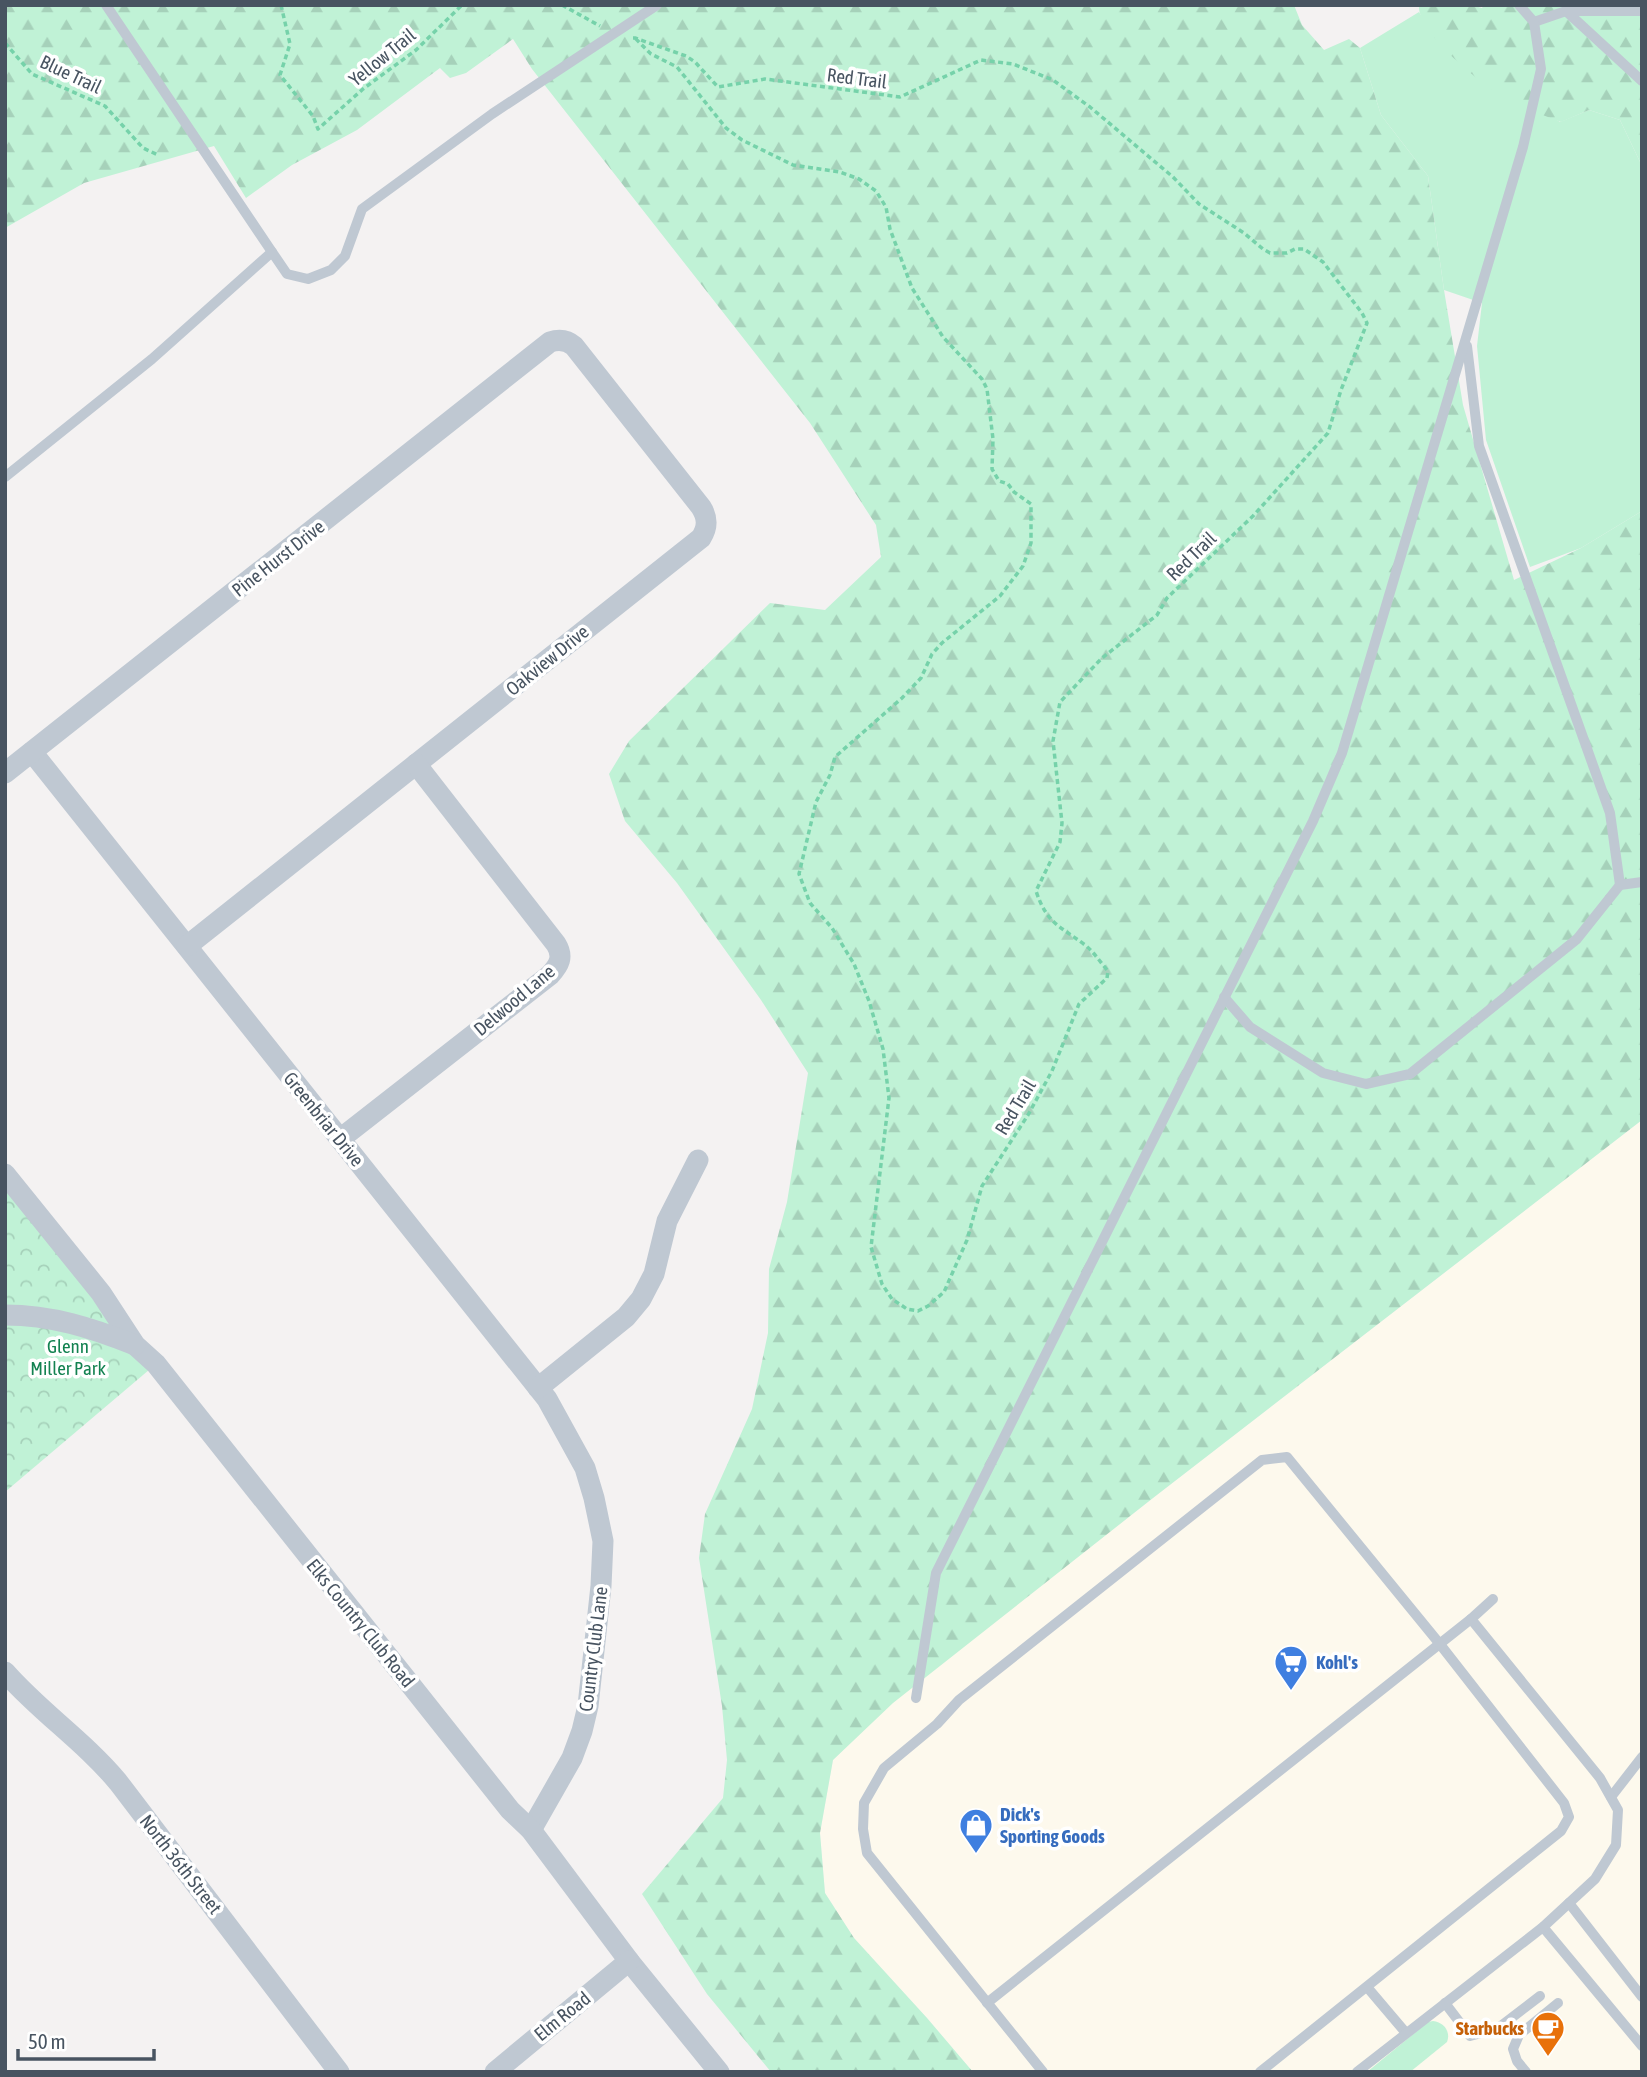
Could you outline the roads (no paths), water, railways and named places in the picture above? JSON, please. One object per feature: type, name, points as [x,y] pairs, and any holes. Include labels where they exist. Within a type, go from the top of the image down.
[{"type":"street","name":"Oakview Drive","points":[[187,946],[701,538],[706,530],[706,514],[701,507],[574,346],[570,342],[558,340],[550,342]]},
{"type":"street","name":"Pine Hurst Drive","points":[[5,773],[550,342]]},
{"type":"street","name":"Greenbriar Drive","points":[[32,752],[547,1399],[585,1468],[594,1497]]},
{"type":"street","name":"Delwood Lane","points":[[340,1139],[550,975],[557,968],[561,957],[556,944],[416,764]]},
{"type":"street","points":[[538,1388],[626,1317],[641,1299],[657,1266],[667,1222],[698,1160]]},
{"type":"street","name":"Elks Country Club Road","points":[[5,1174],[101,1293],[135,1345],[156,1364],[510,1810],[531,1830],[629,1961],[719,2072]]},
{"type":"street","points":[[5,1315],[35,1315],[86,1326],[135,1345]]},
{"type":"street","name":"Country Club Lane","points":[[531,1830],[572,1758],[588,1706],[603,1541],[594,1497]]},
{"type":"street","name":"North 36th Street","points":[[5,1672],[27,1697],[84,1746],[118,1782],[339,2072]]},
{"type":"street","name":"Elm Road","points":[[495,2072],[629,1961]]},
{"type":"lane","points":[[106,5],[287,274],[308,279],[331,270],[345,256],[362,209],[492,114],[657,5]]},
{"type":"lane","points":[[916,1698],[936,1573],[1313,821],[1342,753],[1523,146],[1541,69],[1534,22],[1520,5]]},
{"type":"lane","points":[[1534,22],[1566,11],[1642,11]]},
{"type":"lane","points":[[1566,11],[1642,81]]},
{"type":"lane","points":[[5,477],[152,359],[272,252]]},
{"type":"lane","points":[[1466,340],[1479,446],[1610,813],[1620,885]]},
{"type":"lane","points":[[1224,997],[1250,1027],[1323,1073],[1366,1084],[1410,1074],[1577,939],[1620,885],[1642,882]]},
{"type":"lane","points":[[1043,2072],[867,1853],[863,1829],[864,1803],[884,1768],[937,1724],[960,1700],[1262,1460],[1287,1457],[1439,1643],[1564,1803],[1569,1817],[1561,1831],[1261,2072]]},
{"type":"lane","points":[[987,2003],[1493,1599]]},
{"type":"lane","points":[[1357,2072],[1543,1927],[1595,1879],[1616,1845],[1618,1810],[1600,1778],[1471,1619]]},
{"type":"lane","points":[[1611,1797],[1638,1771],[1642,1757]]},
{"type":"lane","points":[[1569,1903],[1642,1997]]},
{"type":"lane","points":[[1543,1927],[1642,2046]]},
{"type":"lane","points":[[1367,1987],[1406,2033]]},
{"type":"lane","points":[[1445,2003],[1469,2036],[1497,2029],[1540,1996]]},
{"type":"lane","points":[[1526,2072],[1517,2061],[1513,2049],[1519,2035],[1558,2003]]},
{"type":"place","name":"Kohl's","points":[[1291,1692]]},
{"type":"place","name":"Dick's Sporting Goods","points":[[976,1855]]},
{"type":"place","name":"Starbucks","points":[[1548,2058]]},
{"type":"park label","name":"Glenn Miller Park","points":[[68,1357]]}]
